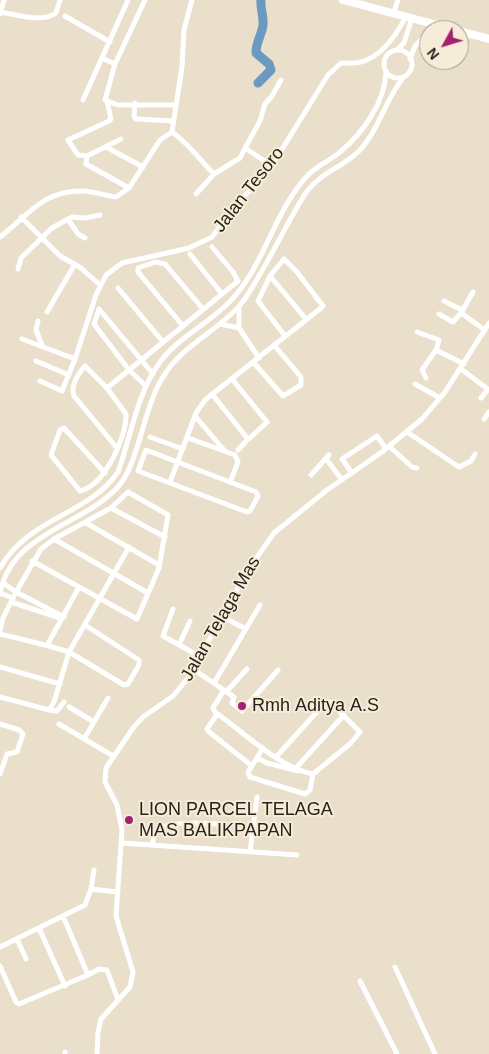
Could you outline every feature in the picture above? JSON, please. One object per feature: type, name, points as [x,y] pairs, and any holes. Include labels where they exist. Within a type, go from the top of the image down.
[{"type":"highway","points":[[343,0],[419,21]]},
{"type":"highway","points":[[469,33],[489,39]]},
{"type":"street","points":[[4,0],[0,14],[50,17],[56,13],[60,0]]},
{"type":"street","points":[[84,100],[128,0]]},
{"type":"street","points":[[121,139],[87,156],[78,155],[68,140],[111,119],[105,98],[115,64],[145,0]]},
{"type":"street","points":[[172,132],[182,67],[184,30],[192,0]]},
{"type":"street","points":[[393,14],[398,0]]},
{"type":"street","points":[[65,16],[110,42]]},
{"type":"street","points":[[0,568],[14,548],[49,521],[96,494],[114,478],[146,386],[153,374],[166,355],[181,340],[234,298],[243,286],[269,236],[309,174],[339,154],[359,135],[371,116],[386,84],[385,58],[400,49],[404,44],[409,17]]},
{"type":"street","name":"Jalan Tesoro","points":[[69,375],[100,285],[113,268],[122,263],[189,248],[212,237],[236,205],[272,166],[328,75],[341,63],[362,62],[381,50],[397,34],[409,17]]},
{"type":"street","points":[[63,618],[0,594],[3,583],[17,559],[34,542],[91,509],[118,487],[128,471],[155,390],[174,361],[181,353],[220,324],[239,307],[252,290],[307,191],[317,178],[359,151],[372,134],[393,91],[410,72],[410,59],[415,46],[419,42]]},
{"type":"street","points":[[396,50],[406,53],[410,59]]},
{"type":"street","points":[[102,58],[115,64]]},
{"type":"street","points":[[386,72],[393,78],[403,78]]},
{"type":"street","points":[[196,194],[214,174],[240,158],[260,121],[264,104],[272,96],[281,80]]},
{"type":"street","points":[[107,101],[118,105],[135,103],[176,105]]},
{"type":"street","points":[[135,103],[134,116],[136,119],[173,121]]},
{"type":"street","points":[[172,132],[184,141],[214,174]]},
{"type":"street","points":[[0,237],[37,204],[68,193],[85,191],[116,197],[129,188],[160,140],[172,132]]},
{"type":"street","points":[[106,147],[142,168]]},
{"type":"street","points":[[246,148],[272,166]]},
{"type":"street","points":[[87,156],[86,164],[88,166],[129,188]]},
{"type":"street","points":[[18,269],[21,258],[52,228],[72,217],[85,218],[100,215]]},
{"type":"street","points":[[21,218],[60,256],[75,264],[100,285]]},
{"type":"street","points":[[68,219],[78,234],[85,238]]},
{"type":"street","points":[[107,388],[236,282],[238,278],[212,247]]},
{"type":"street","points":[[190,254],[222,294]]},
{"type":"street","points":[[170,482],[195,416],[202,404],[212,394],[321,308],[322,304],[297,272],[284,259],[270,276],[258,304],[285,336]]},
{"type":"street","points":[[183,326],[138,272],[138,268],[155,262],[165,264],[203,309]]},
{"type":"street","points":[[46,312],[75,264]]},
{"type":"street","points":[[270,276],[306,319]]},
{"type":"street","points":[[118,288],[163,342]]},
{"type":"street","points":[[439,314],[453,322],[462,312],[473,292]]},
{"type":"street","points":[[444,301],[485,330]]},
{"type":"street","points":[[239,307],[239,328],[259,358]]},
{"type":"street","points":[[146,386],[129,370],[94,324],[99,309],[153,374]]},
{"type":"street","points":[[38,320],[36,330],[42,346]]},
{"type":"street","name":"Jalan Telaga Mas","points":[[97,1054],[98,1032],[101,1019],[130,987],[133,972],[116,916],[122,843],[118,804],[104,777],[113,756],[143,717],[173,696],[193,669],[248,570],[274,534],[283,524],[387,448],[428,413],[461,369],[489,323]]},
{"type":"street","points":[[220,324],[239,328]]},
{"type":"street","points":[[417,332],[439,340],[436,350],[422,370],[426,378]]},
{"type":"street","points":[[22,339],[75,359]]},
{"type":"street","points":[[253,362],[283,396],[301,385],[301,377],[274,345]]},
{"type":"street","points":[[436,350],[464,364]]},
{"type":"street","points":[[166,355],[174,361]]},
{"type":"street","points":[[36,361],[69,375],[62,391],[40,382]]},
{"type":"street","points":[[105,473],[64,428],[62,428],[50,455],[80,491],[85,490],[105,473],[117,448],[126,414],[107,388],[85,366],[72,390],[74,396],[117,448]]},
{"type":"street","points":[[461,369],[488,389],[480,398]]},
{"type":"street","points":[[232,379],[267,422],[238,450]]},
{"type":"street","points":[[415,384],[440,398]]},
{"type":"street","points":[[212,394],[248,439]]},
{"type":"street","points":[[484,419],[489,412]]},
{"type":"street","points":[[195,416],[224,451]]},
{"type":"street","points":[[407,432],[459,467],[471,461],[475,454]]},
{"type":"street","points":[[342,459],[379,435],[387,448],[412,467],[417,468]]},
{"type":"street","points":[[150,436],[183,449]]},
{"type":"street","points":[[188,438],[235,454],[238,459],[230,482]]},
{"type":"street","points":[[146,450],[178,462],[257,493],[249,512],[138,471],[146,450]]},
{"type":"street","points":[[338,454],[352,473]]},
{"type":"street","points":[[311,475],[328,458],[342,480]]},
{"type":"street","points":[[32,561],[136,619],[159,565],[168,515],[135,494],[128,492],[110,508],[54,539],[41,549],[32,561],[12,600],[0,632],[69,652],[124,685],[131,680],[140,665],[139,660],[86,626]]},
{"type":"street","points":[[110,508],[164,537]]},
{"type":"street","points":[[49,521],[54,529]]},
{"type":"street","points":[[86,523],[159,565]]},
{"type":"street","points":[[54,539],[148,593]]},
{"type":"street","points":[[49,710],[54,702],[69,652],[86,626],[113,573],[129,547]]},
{"type":"street","points":[[3,583],[63,618]]},
{"type":"street","points":[[49,646],[79,587]]},
{"type":"street","points":[[214,683],[260,605]]},
{"type":"street","points":[[173,609],[163,634],[200,657]]},
{"type":"street","points":[[223,617],[246,629]]},
{"type":"street","points":[[179,645],[190,621]]},
{"type":"street","points":[[0,666],[60,684]]},
{"type":"street","points":[[193,669],[234,697],[232,703],[242,711],[278,670]]},
{"type":"street","points":[[247,669],[225,691],[213,708],[217,714],[263,748],[301,771]]},
{"type":"street","points":[[0,697],[58,711],[64,702]]},
{"type":"street","points":[[84,739],[108,698]]},
{"type":"street","points":[[263,748],[248,772],[250,777],[299,793],[308,793],[313,774],[360,734],[359,729],[330,702],[326,702],[276,757]]},
{"type":"street","points":[[69,707],[94,722]]},
{"type":"street","points":[[217,714],[207,729],[208,731],[252,766]]},
{"type":"street","points":[[296,768],[344,715]]},
{"type":"street","points":[[0,724],[19,730],[23,734],[17,752],[7,754],[0,752]]},
{"type":"street","points":[[59,724],[113,756]]},
{"type":"street","points":[[0,774],[7,754]]},
{"type":"street","points":[[257,758],[267,763],[313,774]]},
{"type":"street","points":[[250,852],[257,797]]},
{"type":"street","points":[[153,846],[154,834],[157,830],[179,824],[218,824]]},
{"type":"street","points":[[122,843],[297,855]]},
{"type":"street","points":[[0,947],[87,903],[94,870]]},
{"type":"street","points":[[91,889],[118,892]]},
{"type":"street","points":[[63,916],[88,975]]},
{"type":"street","points":[[39,928],[65,986]]},
{"type":"street","points":[[17,939],[26,959]]},
{"type":"street","points":[[0,966],[16,1002],[19,1004],[65,986],[99,969],[106,970],[118,1000]]},
{"type":"street","points":[[394,967],[434,1054]]},
{"type":"street","points":[[360,981],[397,1054]]},
{"type":"waterway","points":[[258,83],[271,70],[269,64],[256,53],[263,25],[261,0]]},
{"type":"place","name":"Rmh Aditya A.S","points":[[242,706]]},
{"type":"place","name":"LION PARCEL TELAGA MAS BALIKPAPAN","points":[[129,820]]}]
